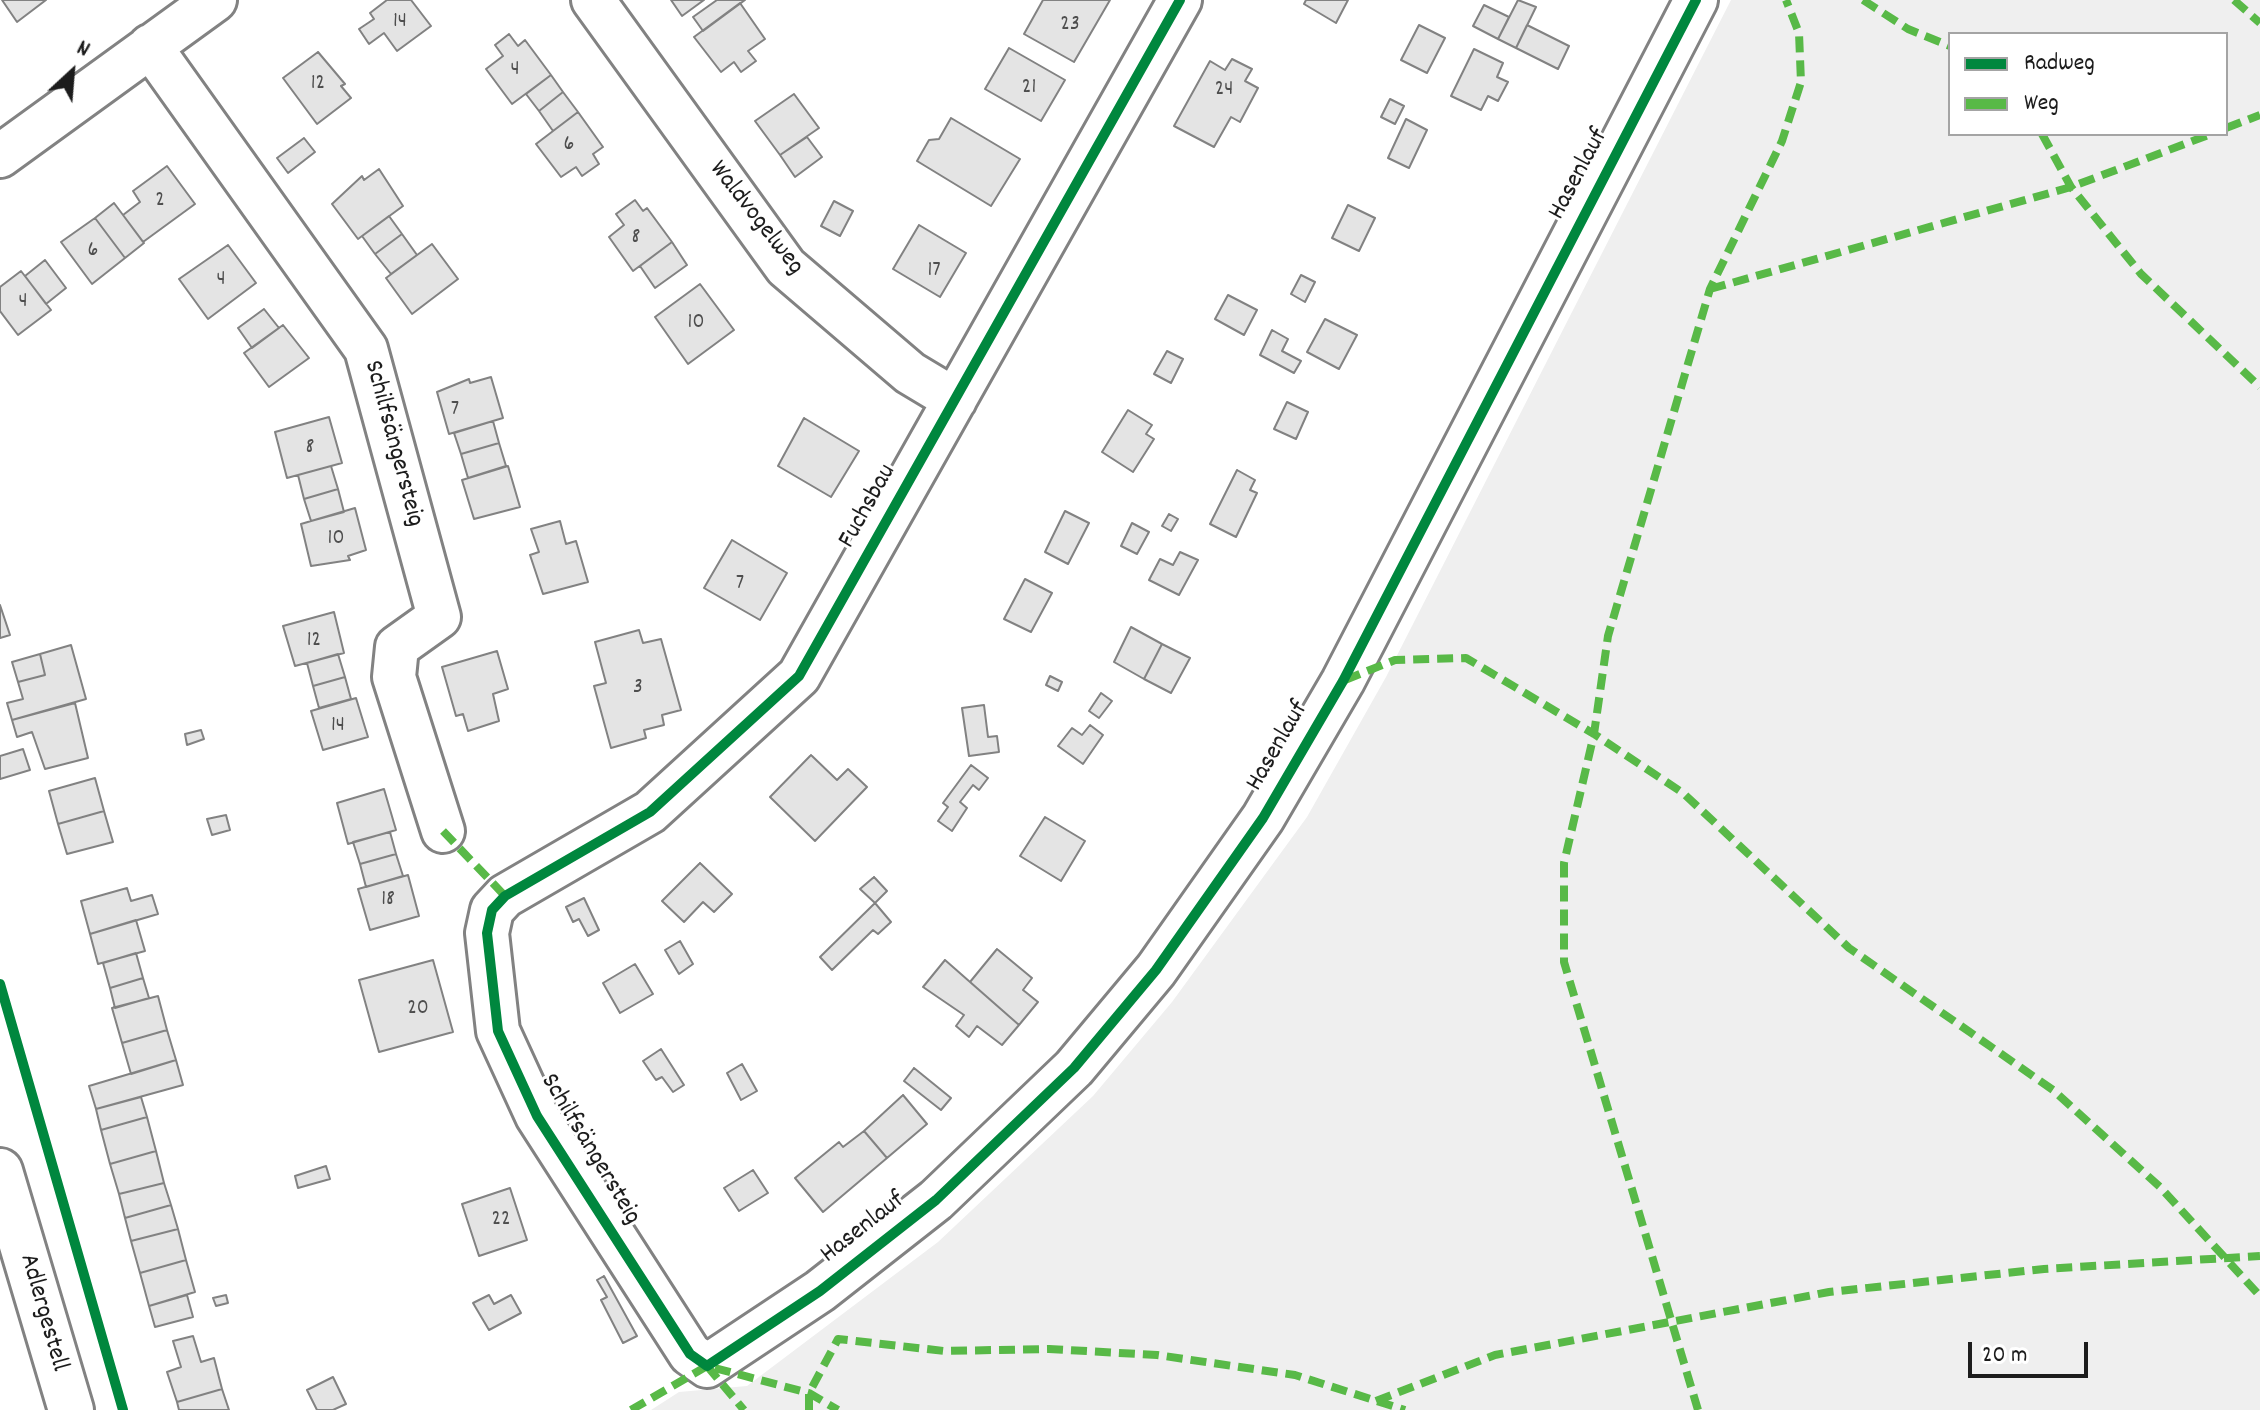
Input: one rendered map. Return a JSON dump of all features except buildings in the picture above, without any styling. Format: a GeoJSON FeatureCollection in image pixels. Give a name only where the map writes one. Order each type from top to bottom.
{"type":"FeatureCollection","features":[{"type":"Feature","properties":{"kind":"main road","name":"Adlergestell"},"geometry":{"type":"LineString","coordinates":[[0,1171],[71,1410]]}},
{"type":"Feature","properties":{"kind":"street"},"geometry":{"type":"LineString","coordinates":[[0,156],[215,0]]}},
{"type":"Feature","properties":{"kind":"street","name":"Waldvogelweg"},"geometry":{"type":"LineString","coordinates":[[593,0],[786,267],[910,373],[955,400]]}},
{"type":"Feature","properties":{"kind":"street","name":"Fuchsbau"},"geometry":{"type":"LineString","coordinates":[[487,933],[492,910],[505,896],[650,812],[799,676],[1180,0]]}},
{"type":"Feature","properties":{"kind":"street","name":"Hasenlauf"},"geometry":{"type":"LineString","coordinates":[[707,1366],[820,1291],[936,1200],[1074,1068],[1156,970],[1263,818],[1343,681],[1696,0]]}},
{"type":"Feature","properties":{"kind":"street","name":"Schilfsängersteig"},"geometry":{"type":"LineString","coordinates":[[150,46],[366,349],[439,617],[397,647],[394,677],[443,831]]}},
{"type":"Feature","properties":{"kind":"street","name":"Schilfsängersteig"},"geometry":{"type":"LineString","coordinates":[[487,933],[498,1031],[537,1116],[690,1354],[707,1366]]}},
{"type":"Feature","properties":{"kind":"shaded area"},"geometry":{"type":"Polygon","coordinates":[[[1731,0],[2260,0],[2260,1410],[651,1410],[679,1392],[747,1386],[938,1242],[1093,1096],[1172,1002],[1307,817],[1386,677],[1731,0]]]}},
{"type":"Feature","properties":{"kind":"marked path"},"geometry":{"type":"LineString","coordinates":[[1698,1410],[1564,962],[1564,863],[1594,734],[1608,636],[1710,289],[1782,141],[1801,82],[1799,33],[1786,0]]}},
{"type":"Feature","properties":{"kind":"marked path"},"geometry":{"type":"LineString","coordinates":[[1863,0],[1908,29],[1948,45]]}},
{"type":"Feature","properties":{"kind":"marked path"},"geometry":{"type":"LineString","coordinates":[[2234,0],[2260,23]]}},
{"type":"Feature","properties":{"kind":"marked path"},"geometry":{"type":"LineString","coordinates":[[2228,127],[2260,115]]}},
{"type":"Feature","properties":{"kind":"marked path"},"geometry":{"type":"LineString","coordinates":[[2043,136],[2071,187],[2141,274],[2260,387]]}},
{"type":"Feature","properties":{"kind":"marked path"},"geometry":{"type":"LineString","coordinates":[[1710,289],[2071,187],[2206,136]]}},
{"type":"Feature","properties":{"kind":"marked path"},"geometry":{"type":"LineString","coordinates":[[1345,680],[1395,660],[1466,658],[1594,734],[1683,793],[1849,948],[2053,1090],[2160,1187],[2260,1296]]}},
{"type":"Feature","properties":{"kind":"marked path"},"geometry":{"type":"LineString","coordinates":[[443,831],[505,896]]}},
{"type":"Feature","properties":{"kind":"marked path"},"geometry":{"type":"LineString","coordinates":[[1376,1401],[1495,1355],[1829,1292],[2044,1269],[2260,1256]]}},
{"type":"Feature","properties":{"kind":"marked path"},"geometry":{"type":"LineString","coordinates":[[809,1410],[809,1393],[838,1339],[944,1351],[1049,1349],[1157,1355],[1295,1375],[1405,1410]]}},
{"type":"Feature","properties":{"kind":"marked path"},"geometry":{"type":"LineString","coordinates":[[707,1366],[744,1410]]}},
{"type":"Feature","properties":{"kind":"marked path"},"geometry":{"type":"LineString","coordinates":[[631,1410],[707,1366],[809,1393],[838,1410]]}},
{"type":"Feature","properties":{"kind":"cycle path"},"geometry":{"type":"LineString","coordinates":[[1180,0],[799,676],[650,812],[505,896],[492,910],[487,933],[498,1031],[537,1116],[690,1354],[707,1366],[820,1291],[936,1200],[1074,1068],[1156,970],[1263,818],[1343,681],[1696,0]]}},
{"type":"Feature","properties":{"kind":"cycle path"},"geometry":{"type":"LineString","coordinates":[[0,984],[123,1410]]}}]}
